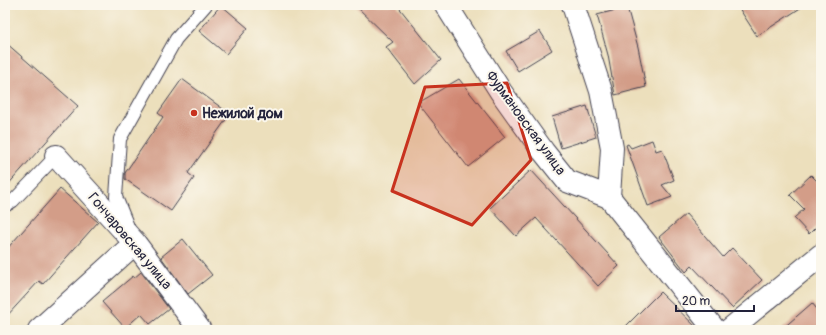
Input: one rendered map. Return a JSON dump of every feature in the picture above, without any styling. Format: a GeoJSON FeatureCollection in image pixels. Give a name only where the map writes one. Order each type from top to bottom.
{"type":"FeatureCollection","features":[{"type":"Feature","properties":{"kind":"street","name":"Фурмановская улица"},"geometry":{"type":"LineString","coordinates":[[446,5],[501,92],[543,151],[567,181],[609,197]]}},
{"type":"Feature","properties":{"kind":"street"},"geometry":{"type":"LineString","coordinates":[[573,5],[600,91],[612,148],[609,197],[715,330]]}},
{"type":"Feature","properties":{"kind":"street","name":"Гончаровская улица"},"geometry":{"type":"LineString","coordinates":[[56,156],[135,243],[200,330]]}},
{"type":"Feature","properties":{"kind":"street"},"geometry":{"type":"LineString","coordinates":[[39,330],[135,243]]}},
{"type":"Feature","properties":{"kind":"street"},"geometry":{"type":"LineString","coordinates":[[729,330],[821,255]]}},
{"type":"Feature","properties":{"kind":"lane"},"geometry":{"type":"LineString","coordinates":[[135,243],[116,197],[120,139],[176,39],[206,5]]}},
{"type":"Feature","properties":{"kind":"lane"},"geometry":{"type":"LineString","coordinates":[[5,206],[13,201],[56,156]]}},
{"type":"Feature","properties":{"kind":"highlighted area"},"geometry":{"type":"Polygon","coordinates":[[[507,83],[531,160],[472,225],[392,191],[425,87],[507,83]]]}},
{"type":"Feature","properties":{"kind":"building"},"geometry":{"type":"Polygon","coordinates":[[[221,5],[248,28],[226,54],[199,31],[221,5]]]}},
{"type":"Feature","properties":{"kind":"building"},"geometry":{"type":"Polygon","coordinates":[[[355,5],[397,5],[441,60],[415,84],[386,47],[393,42],[355,5]]]}},
{"type":"Feature","properties":{"kind":"building"},"geometry":{"type":"Polygon","coordinates":[[[737,5],[805,5],[757,36],[737,5]]]}},
{"type":"Feature","properties":{"kind":"building"},"geometry":{"type":"Polygon","coordinates":[[[627,7],[638,47],[646,87],[615,95],[608,55],[597,15],[627,7]]]}},
{"type":"Feature","properties":{"kind":"building"},"geometry":{"type":"Polygon","coordinates":[[[540,31],[552,50],[518,71],[506,51],[540,31]]]}},
{"type":"Feature","properties":{"kind":"building"},"geometry":{"type":"Polygon","coordinates":[[[5,42],[78,106],[5,188],[5,42]]]}},
{"type":"Feature","properties":{"kind":"building"},"geometry":{"type":"Polygon","coordinates":[[[182,79],[230,114],[188,173],[194,178],[171,211],[125,179],[125,173],[163,117],[158,113],[182,79]]]}},
{"type":"Feature","properties":{"kind":"building"},"geometry":{"type":"Polygon","coordinates":[[[459,79],[505,137],[468,167],[418,103],[459,79]]]}},
{"type":"Feature","properties":{"kind":"building"},"geometry":{"type":"Polygon","coordinates":[[[587,106],[596,137],[561,148],[552,117],[587,106]]]}},
{"type":"Feature","properties":{"kind":"building"},"geometry":{"type":"Polygon","coordinates":[[[652,140],[656,151],[662,149],[674,180],[662,185],[672,197],[648,206],[626,145],[628,144],[631,148],[652,140]]]}},
{"type":"Feature","properties":{"kind":"building"},"geometry":{"type":"Polygon","coordinates":[[[531,170],[619,266],[598,286],[536,218],[516,236],[490,208],[531,170]]]}},
{"type":"Feature","properties":{"kind":"building"},"geometry":{"type":"Polygon","coordinates":[[[811,175],[821,185],[821,228],[818,225],[809,234],[794,218],[804,209],[790,195],[811,175]]]}},
{"type":"Feature","properties":{"kind":"building"},"geometry":{"type":"Polygon","coordinates":[[[60,189],[98,222],[43,284],[39,281],[5,318],[5,251],[60,189]]]}},
{"type":"Feature","properties":{"kind":"building"},"geometry":{"type":"Polygon","coordinates":[[[686,214],[723,257],[732,248],[762,280],[732,308],[692,266],[686,272],[659,237],[686,214]]]}},
{"type":"Feature","properties":{"kind":"building"},"geometry":{"type":"Polygon","coordinates":[[[183,239],[212,275],[188,294],[161,257],[183,239]]]}},
{"type":"Feature","properties":{"kind":"building"},"geometry":{"type":"Polygon","coordinates":[[[141,272],[169,309],[150,324],[141,314],[125,328],[102,302],[133,276],[134,278],[141,272]]]}},
{"type":"Feature","properties":{"kind":"building"},"geometry":{"type":"Polygon","coordinates":[[[660,292],[699,330],[622,330],[660,292]]]}},
{"type":"Feature","properties":{"kind":"building"},"geometry":{"type":"Polygon","coordinates":[[[812,303],[821,314],[821,330],[781,330],[812,303]]]}},
{"type":"Feature","properties":{"kind":"place","name":"Нежилой дом"},"geometry":{"type":"Point","coordinates":[194,113]}}]}
